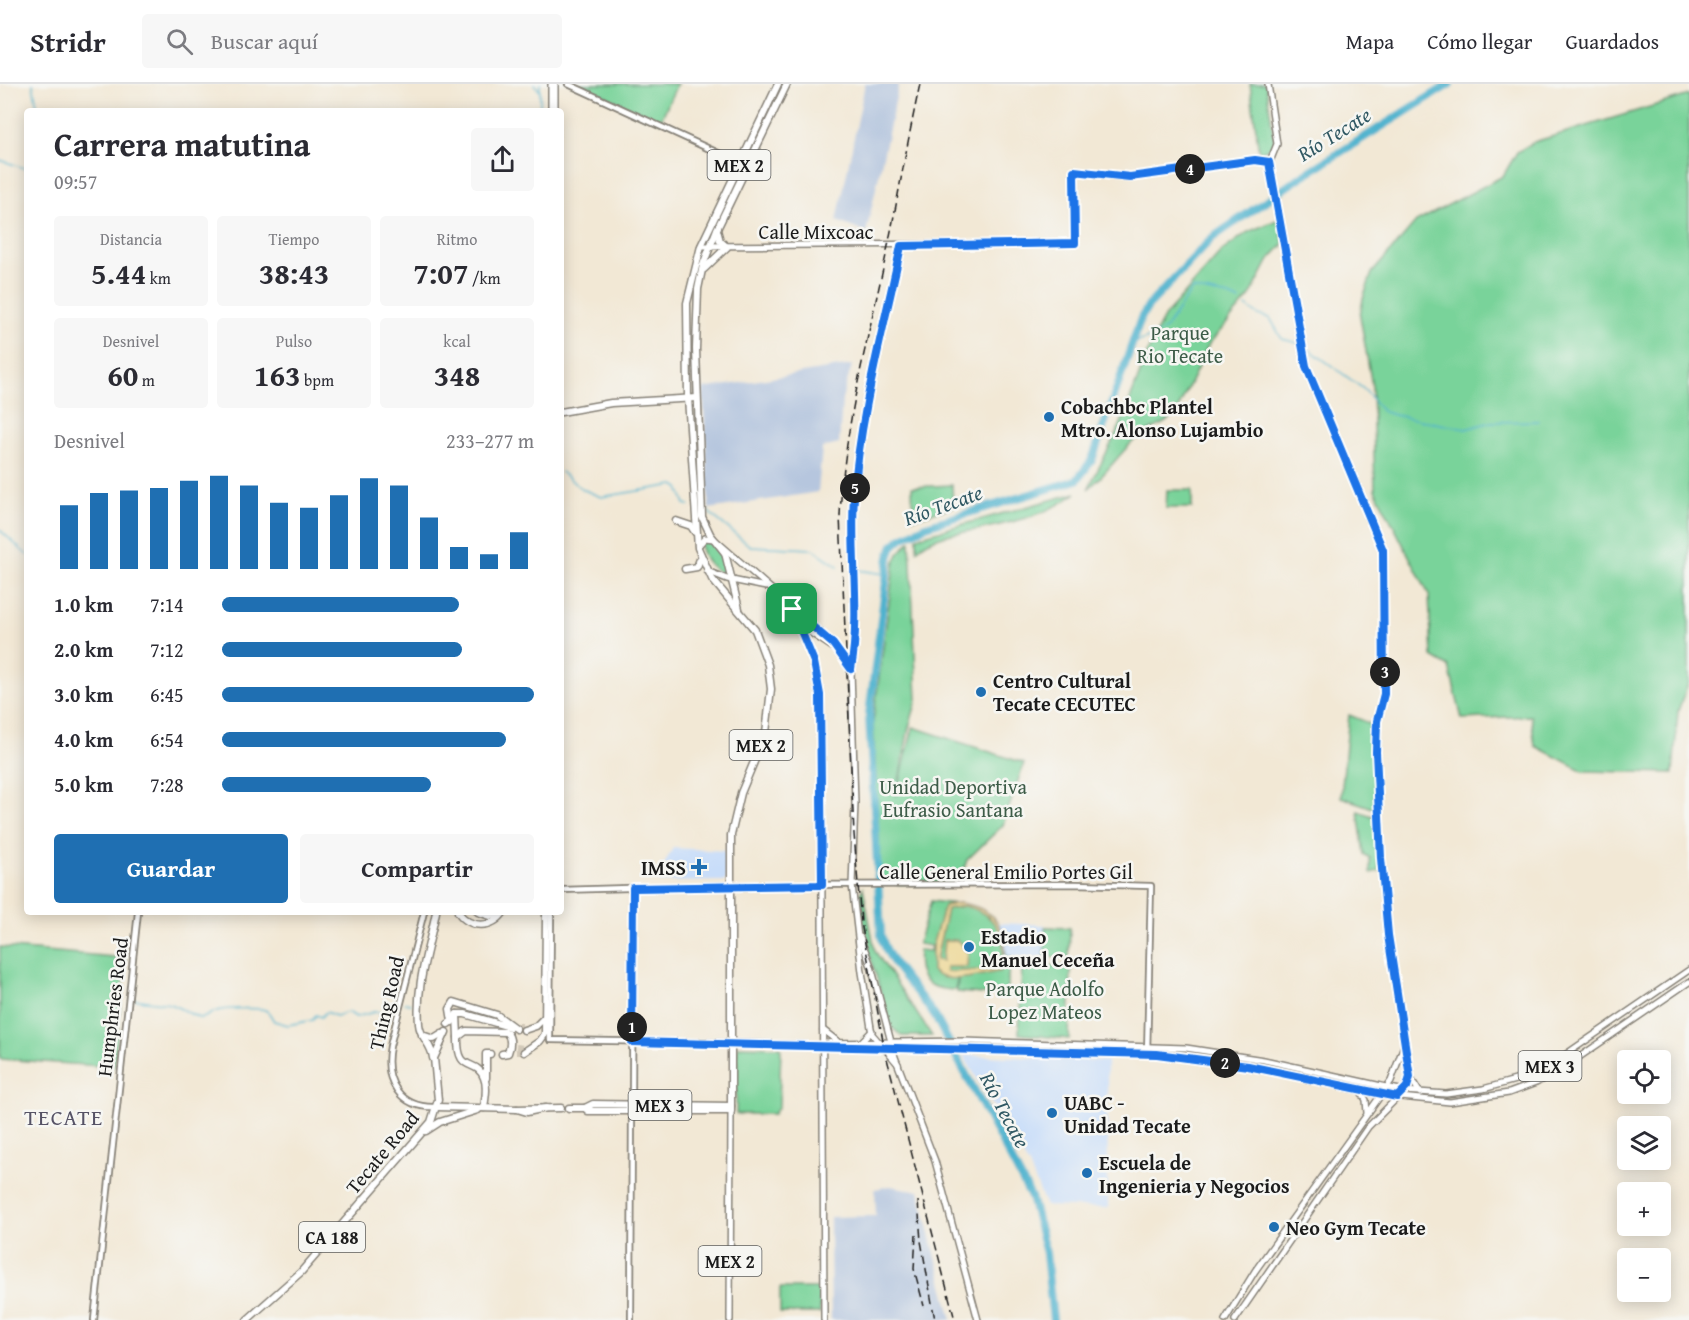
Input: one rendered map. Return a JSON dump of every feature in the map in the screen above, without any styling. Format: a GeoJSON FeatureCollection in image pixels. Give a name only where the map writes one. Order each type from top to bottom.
{"type":"FeatureCollection","features":[{"type":"Feature","properties":{"kind":"highway","name":"MEX 2"},"geometry":{"type":"LineString","coordinates":[[731,1108],[733,823],[741,793],[766,733],[772,699],[770,674],[755,630],[740,609],[707,572],[698,548],[695,532],[688,398],[687,303],[701,246],[778,84]]}},
{"type":"Feature","properties":{"kind":"highway","name":"MEX 2"},"geometry":{"type":"LineString","coordinates":[[740,609],[725,553],[702,517],[695,305],[709,247],[787,84]]}},
{"type":"Feature","properties":{"kind":"highway"},"geometry":{"type":"LineString","coordinates":[[701,273],[727,247],[720,241],[717,229]]}},
{"type":"Feature","properties":{"kind":"highway"},"geometry":{"type":"LineString","coordinates":[[564,411],[612,403],[697,398]]}},
{"type":"Feature","properties":{"kind":"highway"},"geometry":{"type":"LineString","coordinates":[[676,521],[691,526],[695,532]]}},
{"type":"Feature","properties":{"kind":"highway"},"geometry":{"type":"LineString","coordinates":[[685,569],[700,564],[700,555]]}},
{"type":"Feature","properties":{"kind":"highway"},"geometry":{"type":"LineString","coordinates":[[436,915],[419,984],[418,1024],[422,1035],[431,1047],[437,1107]]}},
{"type":"Feature","properties":{"kind":"highway"},"geometry":{"type":"LineString","coordinates":[[461,915],[469,923],[483,925],[500,918],[502,915]]}},
{"type":"Feature","properties":{"kind":"highway"},"geometry":{"type":"LineString","coordinates":[[524,1050],[545,1034],[548,915]]}},
{"type":"Feature","properties":{"kind":"highway"},"geometry":{"type":"LineString","coordinates":[[454,1002],[497,1015],[514,1028],[465,1014],[457,1014],[450,1023],[450,1009],[454,1002]]}},
{"type":"Feature","properties":{"kind":"highway"},"geometry":{"type":"LineString","coordinates":[[457,1014],[457,1052],[460,1058],[481,1073],[486,1082]]}},
{"type":"Feature","properties":{"kind":"highway"},"geometry":{"type":"LineString","coordinates":[[524,1028],[545,1017]]}},
{"type":"Feature","properties":{"kind":"highway"},"geometry":{"type":"LineString","coordinates":[[458,1037],[466,1031],[501,1031],[508,1035],[514,1049],[502,1054]]}},
{"type":"Feature","properties":{"kind":"highway"},"geometry":{"type":"LineString","coordinates":[[422,1035],[437,1039],[445,1032],[433,1064]]}},
{"type":"Feature","properties":{"kind":"highway"},"geometry":{"type":"LineString","coordinates":[[484,1108],[486,1053],[490,1054]]}},
{"type":"Feature","properties":{"kind":"highway","name":"Tecate Road"},"geometry":{"type":"LineString","coordinates":[[247,1320],[301,1272],[431,1122],[437,1107],[517,1109],[527,1112],[561,1108]]}},
{"type":"Feature","properties":{"kind":"highway","name":"CA 188"},"geometry":{"type":"LineString","coordinates":[[416,1138],[440,1122],[484,1108]]}},
{"type":"Feature","properties":{"kind":"highway","name":"MEX 3"},"geometry":{"type":"LineString","coordinates":[[569,1108],[731,1108]]}},
{"type":"Feature","properties":{"kind":"main road"},"geometry":{"type":"LineString","coordinates":[[553,84],[553,108]]}},
{"type":"Feature","properties":{"kind":"main road"},"geometry":{"type":"LineString","coordinates":[[1268,84],[1277,144],[1269,162],[1306,366],[1383,550],[1384,694],[1377,721],[1379,813],[1385,913],[1410,1077],[1420,1094]]}},
{"type":"Feature","properties":{"kind":"main road","name":"Calle Mixcoac"},"geometry":{"type":"LineString","coordinates":[[701,246],[1075,243],[1074,171],[1130,177],[1255,160],[1269,162]]}},
{"type":"Feature","properties":{"kind":"main road"},"geometry":{"type":"LineString","coordinates":[[698,548],[705,538],[714,539],[836,649],[851,669],[855,803],[852,885],[857,930],[872,1031],[898,1064]]}},
{"type":"Feature","properties":{"kind":"main road"},"geometry":{"type":"LineString","coordinates":[[707,572],[767,587]]}},
{"type":"Feature","properties":{"kind":"main road"},"geometry":{"type":"LineString","coordinates":[[792,609],[814,662],[820,701],[824,1320]]}},
{"type":"Feature","properties":{"kind":"main road"},"geometry":{"type":"LineString","coordinates":[[799,625],[836,649]]}},
{"type":"Feature","properties":{"kind":"main road"},"geometry":{"type":"LineString","coordinates":[[857,930],[871,966],[898,1064],[935,1161],[978,1320]]}},
{"type":"Feature","properties":{"kind":"main road","name":"MEX 3"},"geometry":{"type":"LineString","coordinates":[[731,1043],[893,1044],[963,1041],[1147,1045],[1186,1048],[1264,1060],[1420,1094],[1446,1094],[1483,1089],[1537,1074],[1689,969]]}},
{"type":"Feature","properties":{"kind":"main road","name":"MEX 3"},"geometry":{"type":"LineString","coordinates":[[893,1044],[928,1048],[1147,1054],[1248,1066],[1381,1095],[1450,1102],[1524,1088],[1572,1062],[1689,982]]}},
{"type":"Feature","properties":{"kind":"main road"},"geometry":{"type":"LineString","coordinates":[[823,1030],[838,1042]]}},
{"type":"Feature","properties":{"kind":"main road"},"geometry":{"type":"LineString","coordinates":[[860,1042],[872,1031]]}},
{"type":"Feature","properties":{"kind":"main road","name":"MEX 3"},"geometry":{"type":"LineString","coordinates":[[824,1044],[838,1042],[880,1044]]}},
{"type":"Feature","properties":{"kind":"main road"},"geometry":{"type":"LineString","coordinates":[[1225,1320],[1255,1271],[1396,1072],[1405,1043]]}},
{"type":"Feature","properties":{"kind":"main road"},"geometry":{"type":"LineString","coordinates":[[1248,1066],[1260,1066],[1264,1060]]}},
{"type":"Feature","properties":{"kind":"main road"},"geometry":{"type":"LineString","coordinates":[[1234,1320],[1368,1127],[1404,1091],[1410,1077]]}},
{"type":"Feature","properties":{"kind":"main road"},"geometry":{"type":"LineString","coordinates":[[1360,1090],[1366,1100],[1367,1113]]}},
{"type":"Feature","properties":{"kind":"main road","name":"MEX 2"},"geometry":{"type":"LineString","coordinates":[[730,1320],[731,1108]]}},
{"type":"Feature","properties":{"kind":"street"},"geometry":{"type":"LineString","coordinates":[[568,84],[740,163]]}},
{"type":"Feature","properties":{"kind":"street"},"geometry":{"type":"LineString","coordinates":[[851,669],[854,642],[854,496],[862,437],[901,246]]}},
{"type":"Feature","properties":{"kind":"street","name":"Calle General Emilio Portes Gil"},"geometry":{"type":"LineString","coordinates":[[564,890],[731,885],[1151,886],[1147,1045]]}},
{"type":"Feature","properties":{"kind":"street"},"geometry":{"type":"LineString","coordinates":[[631,1320],[633,888]]}},
{"type":"Feature","properties":{"kind":"street","name":"Humphries Road"},"geometry":{"type":"LineString","coordinates":[[94,1320],[138,915]]}},
{"type":"Feature","properties":{"kind":"street","name":"Thing Road"},"geometry":{"type":"LineString","coordinates":[[423,915],[390,1046],[388,1068],[394,1085],[403,1097],[416,1106],[437,1107]]}},
{"type":"Feature","properties":{"kind":"street"},"geometry":{"type":"LineString","coordinates":[[548,915],[550,1040],[731,1043]]}},
{"type":"Feature","properties":{"kind":"street"},"geometry":{"type":"LineString","coordinates":[[1147,1045],[1147,1054]]}},
{"type":"Feature","properties":{"kind":"shaded area"},"geometry":{"type":"Polygon","coordinates":[[[865,84],[899,84],[866,233],[837,221],[865,84]]]}},
{"type":"Feature","properties":{"kind":"shaded area"},"geometry":{"type":"Polygon","coordinates":[[[852,365],[842,399],[839,444],[822,448],[818,492],[709,509],[703,389],[852,365]]]}},
{"type":"Feature","properties":{"kind":"shaded area"},"geometry":{"type":"Polygon","coordinates":[[[673,848],[725,851],[726,881],[659,882],[659,873],[673,848]]]}},
{"type":"Feature","properties":{"kind":"shaded area"},"geometry":{"type":"Polygon","coordinates":[[[997,923],[1045,925],[1045,957],[1006,956],[1004,936],[997,923]]]}},
{"type":"Feature","properties":{"kind":"shaded area","name":"UABC - Unidad Tecate"},"geometry":{"type":"Polygon","coordinates":[[[963,1055],[1107,1061],[1108,1208],[1046,1206],[1029,1166],[963,1055]]]}},
{"type":"Feature","properties":{"kind":"shaded area"},"geometry":{"type":"Polygon","coordinates":[[[890,1186],[919,1191],[952,1320],[831,1320],[830,1217],[876,1216],[875,1189],[890,1186]]]}},
{"type":"Feature","properties":{"kind":"green space"},"geometry":{"type":"Polygon","coordinates":[[[580,84],[677,84],[660,122],[580,84]]]}},
{"type":"Feature","properties":{"kind":"green space"},"geometry":{"type":"Polygon","coordinates":[[[1250,84],[1266,84],[1275,145],[1259,153],[1250,84]]]}},
{"type":"Feature","properties":{"kind":"green space"},"geometry":{"type":"Polygon","coordinates":[[[1689,95],[1689,681],[1678,711],[1673,773],[1583,771],[1535,746],[1531,716],[1462,719],[1449,667],[1432,657],[1429,595],[1375,490],[1372,386],[1360,316],[1372,273],[1416,222],[1503,176],[1517,152],[1534,142],[1689,95]]]}},
{"type":"Feature","properties":{"kind":"green space","name":"Parque Rio Tecate"},"geometry":{"type":"Polygon","coordinates":[[[1279,219],[1284,244],[1269,260],[1250,296],[1209,344],[1176,413],[1168,421],[1137,438],[1088,489],[1120,426],[1154,336],[1165,316],[1222,251],[1248,232],[1279,219]]]}},
{"type":"Feature","properties":{"kind":"green space"},"geometry":{"type":"Polygon","coordinates":[[[952,485],[953,507],[913,518],[912,487],[952,485]]]}},
{"type":"Feature","properties":{"kind":"green space"},"geometry":{"type":"Polygon","coordinates":[[[1167,490],[1192,490],[1192,508],[1166,508],[1167,490]]]}},
{"type":"Feature","properties":{"kind":"green space"},"geometry":{"type":"Polygon","coordinates":[[[1076,493],[1043,512],[982,529],[939,537],[917,550],[917,537],[1076,493]]]}},
{"type":"Feature","properties":{"kind":"green space"},"geometry":{"type":"Polygon","coordinates":[[[709,541],[722,556],[725,564],[724,574],[711,566],[703,555],[700,545],[702,542],[709,541]]]}},
{"type":"Feature","properties":{"kind":"green space","name":"Unidad Deportiva Eufrasio Santana"},"geometry":{"type":"Polygon","coordinates":[[[910,541],[917,700],[909,727],[896,797],[913,727],[1024,763],[1003,825],[967,860],[959,883],[897,884],[896,877],[894,880],[881,881],[873,722],[894,565],[898,554],[910,541]]]}},
{"type":"Feature","properties":{"kind":"green space"},"geometry":{"type":"Polygon","coordinates":[[[1349,715],[1374,725],[1375,809],[1341,797],[1349,715]]]}},
{"type":"Feature","properties":{"kind":"green space"},"geometry":{"type":"Polygon","coordinates":[[[1358,811],[1375,817],[1379,871],[1370,873],[1370,858],[1364,854],[1358,811]]]}},
{"type":"Feature","properties":{"kind":"green space"},"geometry":{"type":"Polygon","coordinates":[[[863,888],[875,951],[932,1036],[902,1036],[891,1027],[866,942],[860,894],[863,888]]]}},
{"type":"Feature","properties":{"kind":"green space","name":"Estadio Manuel Ceceña"},"geometry":{"type":"Polygon","coordinates":[[[931,901],[973,906],[991,915],[1004,936],[1006,956],[1013,957],[1008,975],[1008,996],[957,992],[958,978],[955,990],[930,985],[925,980],[919,968],[919,950],[930,951],[931,946],[918,944],[931,901]]]}},
{"type":"Feature","properties":{"kind":"green space"},"geometry":{"type":"Polygon","coordinates":[[[1045,927],[1070,928],[1069,958],[1045,957],[1045,927]]]}},
{"type":"Feature","properties":{"kind":"green space"},"geometry":{"type":"Polygon","coordinates":[[[0,947],[126,958],[114,1067],[0,1059],[0,947]]]}},
{"type":"Feature","properties":{"kind":"green space","name":"Parque Adolfo Lopez Mateos"},"geometry":{"type":"Polygon","coordinates":[[[1022,965],[1071,966],[1069,1039],[1019,1034],[1022,965]]]}},
{"type":"Feature","properties":{"kind":"green space"},"geometry":{"type":"Polygon","coordinates":[[[737,1046],[781,1047],[779,1106],[774,1114],[736,1114],[737,1046]]]}},
{"type":"Feature","properties":{"kind":"green space"},"geometry":{"type":"Polygon","coordinates":[[[780,1288],[820,1288],[820,1313],[780,1313],[780,1288]]]}},
{"type":"Feature","properties":{"kind":"sand"},"geometry":{"type":"Polygon","coordinates":[[[958,903],[972,906],[992,917],[999,925],[1005,946],[1001,971],[955,979],[938,976],[932,971],[932,946],[944,906],[958,903]],[[964,906],[947,909],[936,960],[942,961],[944,940],[957,940],[968,951],[967,967],[946,967],[946,972],[1000,969],[1003,947],[998,928],[985,914],[964,906]]]}},
{"type":"Feature","properties":{"kind":"waterway"},"geometry":{"type":"LineString","coordinates":[[33,84],[37,108]]}},
{"type":"Feature","properties":{"kind":"waterway"},"geometry":{"type":"LineString","coordinates":[[534,84],[539,90]]}},
{"type":"Feature","properties":{"kind":"waterway"},"geometry":{"type":"LineString","coordinates":[[540,84],[540,108]]}},
{"type":"Feature","properties":{"kind":"waterway","name":"Río Tecate"},"geometry":{"type":"LineString","coordinates":[[1053,1320],[1046,1253],[1031,1197],[936,1018],[897,968],[881,935],[869,715],[889,557],[893,546],[902,538],[926,526],[1077,480],[1092,460],[1141,318],[1149,305],[1212,238],[1302,176],[1450,84]]}},
{"type":"Feature","properties":{"kind":"waterway"},"geometry":{"type":"LineString","coordinates":[[0,160],[24,168]]}},
{"type":"Feature","properties":{"kind":"waterway"},"geometry":{"type":"LineString","coordinates":[[1130,345],[1156,335],[1166,328],[1192,289],[1229,296],[1240,301]]}},
{"type":"Feature","properties":{"kind":"waterway"},"geometry":{"type":"LineString","coordinates":[[1246,306],[1258,315],[1270,318],[1282,339],[1298,343]]}},
{"type":"Feature","properties":{"kind":"waterway"},"geometry":{"type":"LineString","coordinates":[[1306,347],[1365,390],[1382,411],[1394,415],[1466,429],[1491,422],[1539,421]]}},
{"type":"Feature","properties":{"kind":"waterway"},"geometry":{"type":"LineString","coordinates":[[564,474],[582,489],[601,497],[674,485],[679,488],[685,504],[689,505]]}},
{"type":"Feature","properties":{"kind":"waterway"},"geometry":{"type":"LineString","coordinates":[[707,511],[750,546],[813,549],[838,566]]}},
{"type":"Feature","properties":{"kind":"waterway"},"geometry":{"type":"LineString","coordinates":[[0,530],[24,552]]}},
{"type":"Feature","properties":{"kind":"waterway"},"geometry":{"type":"LineString","coordinates":[[858,570],[885,574]]}},
{"type":"Feature","properties":{"kind":"waterway"},"geometry":{"type":"LineString","coordinates":[[132,999],[171,1004],[199,1018],[221,1010],[262,1009],[268,1012],[274,1021],[288,1025],[313,1020],[316,1015],[321,1017],[326,1012],[336,1016],[348,1012],[356,1017],[374,1012],[387,1013],[398,1001]]}},
{"type":"Feature","properties":{"kind":"waterway"},"geometry":{"type":"LineString","coordinates":[[405,1003],[410,1004]]}},
{"type":"Feature","properties":{"kind":"tunnel"},"geometry":{"type":"LineString","coordinates":[[516,1026],[524,1026]]}},
{"type":"Feature","properties":{"kind":"tunnel"},"geometry":{"type":"LineString","coordinates":[[516,1047],[524,1048]]}},
{"type":"Feature","properties":{"kind":"tunnel"},"geometry":{"type":"LineString","coordinates":[[516,1052],[524,1052]]}},
{"type":"Feature","properties":{"kind":"railway"},"geometry":{"type":"LineString","coordinates":[[920,84],[852,414],[842,482],[840,516],[854,834],[861,922],[885,1051],[955,1320]]}},
{"type":"Feature","properties":{"kind":"railway"},"geometry":{"type":"LineString","coordinates":[[918,1201],[921,1241],[935,1320]]}},
{"type":"Feature","properties":{"kind":"railway"},"geometry":{"type":"LineString","coordinates":[[916,1235],[914,1269],[924,1306]]}},
{"type":"Feature","properties":{"kind":"place","name":"Cobachbc Plantel Mtro. Alonso Lujambio"},"geometry":{"type":"Point","coordinates":[1049,417]}},
{"type":"Feature","properties":{"kind":"place","name":"Centro Cultural Tecate CECUTEC"},"geometry":{"type":"Point","coordinates":[981,692]}},
{"type":"Feature","properties":{"kind":"place","name":"IMSS"},"geometry":{"type":"Point","coordinates":[699,867]}},
{"type":"Feature","properties":{"kind":"place","name":"Estadio Manuel Ceceña"},"geometry":{"type":"Point","coordinates":[969,947]}},
{"type":"Feature","properties":{"kind":"place","name":"UABC - Unidad Tecate"},"geometry":{"type":"Point","coordinates":[1052,1113]}},
{"type":"Feature","properties":{"kind":"place","name":"Escuela de Ingenieria y Negocios"},"geometry":{"type":"Point","coordinates":[1087,1173]}},
{"type":"Feature","properties":{"kind":"place","name":"Neo Gym Tecate"},"geometry":{"type":"Point","coordinates":[1274,1227]}},
{"type":"Feature","properties":{"kind":"district","name":"TECATE"},"geometry":{"type":"Point","coordinates":[64,1117]}},
{"type":"Feature","properties":{"kind":"route"},"geometry":{"type":"LineString","coordinates":[[1255,160],[1269,162],[1306,366],[1383,550],[1384,694],[1377,721],[1376,752],[1385,913],[1410,1077],[1404,1091],[1397,1097],[1381,1095],[1248,1066],[1157,1054],[843,1047],[824,1044],[632,1042],[633,888],[822,885],[820,695],[814,662],[792,609],[833,644],[851,669],[854,654],[854,496],[862,437],[901,246],[1075,243],[1074,171],[1130,177],[1255,160]]}}]}
